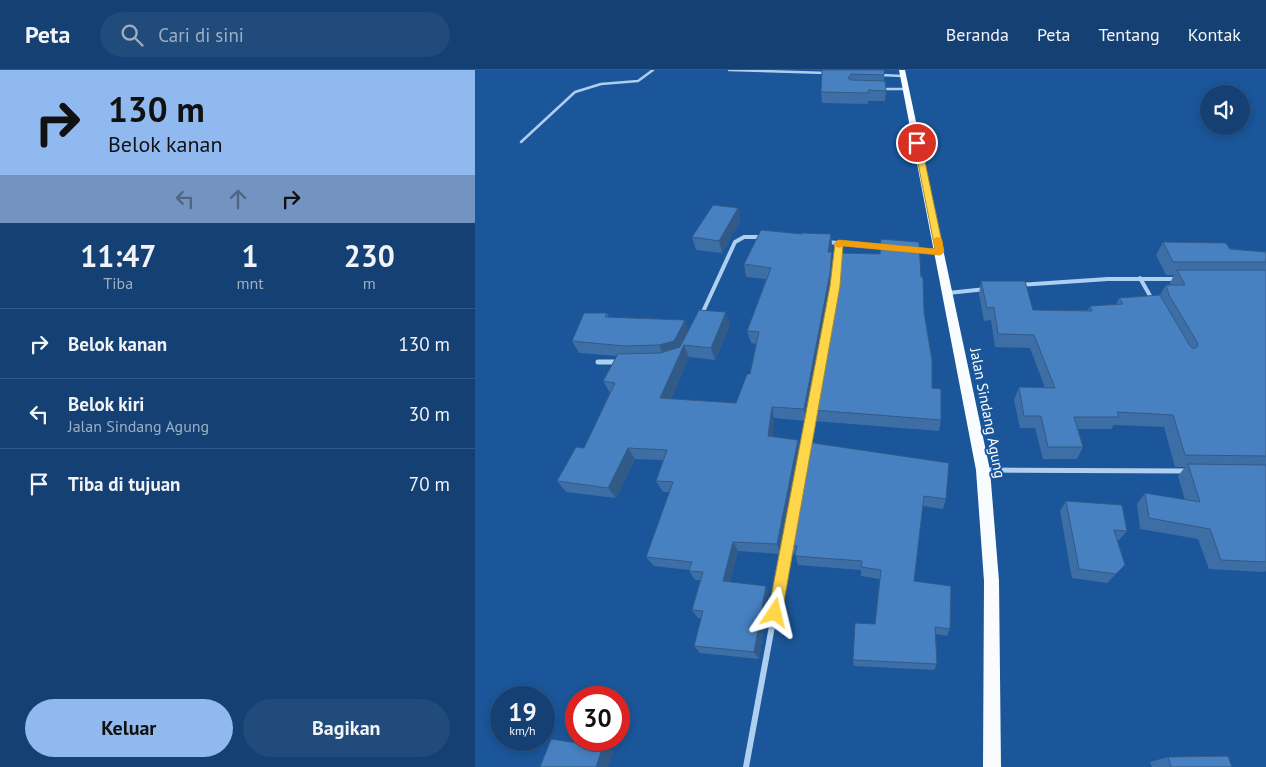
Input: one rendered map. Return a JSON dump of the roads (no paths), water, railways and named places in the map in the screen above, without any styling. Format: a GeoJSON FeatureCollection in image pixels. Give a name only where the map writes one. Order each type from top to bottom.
{"type":"FeatureCollection","features":[{"type":"Feature","properties":{"kind":"main road","name":"Jalan Sindang Agung"},"geometry":{"type":"LineString","coordinates":[[903,73],[983,470],[990,520],[993,594],[992,767]]}},
{"type":"Feature","properties":{"kind":"street"},"geometry":{"type":"LineString","coordinates":[[698,322],[735,242],[744,237],[770,238]]}},
{"type":"Feature","properties":{"kind":"street"},"geometry":{"type":"LineString","coordinates":[[819,241],[894,248]]}},
{"type":"Feature","properties":{"kind":"street"},"geometry":{"type":"LineString","coordinates":[[746,767],[835,286],[839,243]]}},
{"type":"Feature","properties":{"kind":"street"},"geometry":{"type":"LineString","coordinates":[[903,249],[940,252]]}},
{"type":"Feature","properties":{"kind":"street"},"geometry":{"type":"LineString","coordinates":[[1017,286],[1140,278],[1182,279]]}},
{"type":"Feature","properties":{"kind":"street"},"geometry":{"type":"LineString","coordinates":[[1140,278],[1158,310]]}},
{"type":"Feature","properties":{"kind":"street"},"geometry":{"type":"LineString","coordinates":[[948,292],[987,288]]}},
{"type":"Feature","properties":{"kind":"street"},"geometry":{"type":"LineString","coordinates":[[598,362],[627,362]]}},
{"type":"Feature","properties":{"kind":"street"},"geometry":{"type":"LineString","coordinates":[[983,470],[1198,471]]}},
{"type":"Feature","properties":{"kind":"lane"},"geometry":{"type":"LineString","coordinates":[[521,142],[575,92],[601,84],[638,81],[653,70]]}},
{"type":"Feature","properties":{"kind":"lane"},"geometry":{"type":"LineString","coordinates":[[729,70],[827,73]]}},
{"type":"Feature","properties":{"kind":"lane"},"geometry":{"type":"LineString","coordinates":[[875,75],[903,73]]}},
{"type":"Feature","properties":{"kind":"lane"},"geometry":{"type":"LineString","coordinates":[[878,89],[906,89]]}}]}
